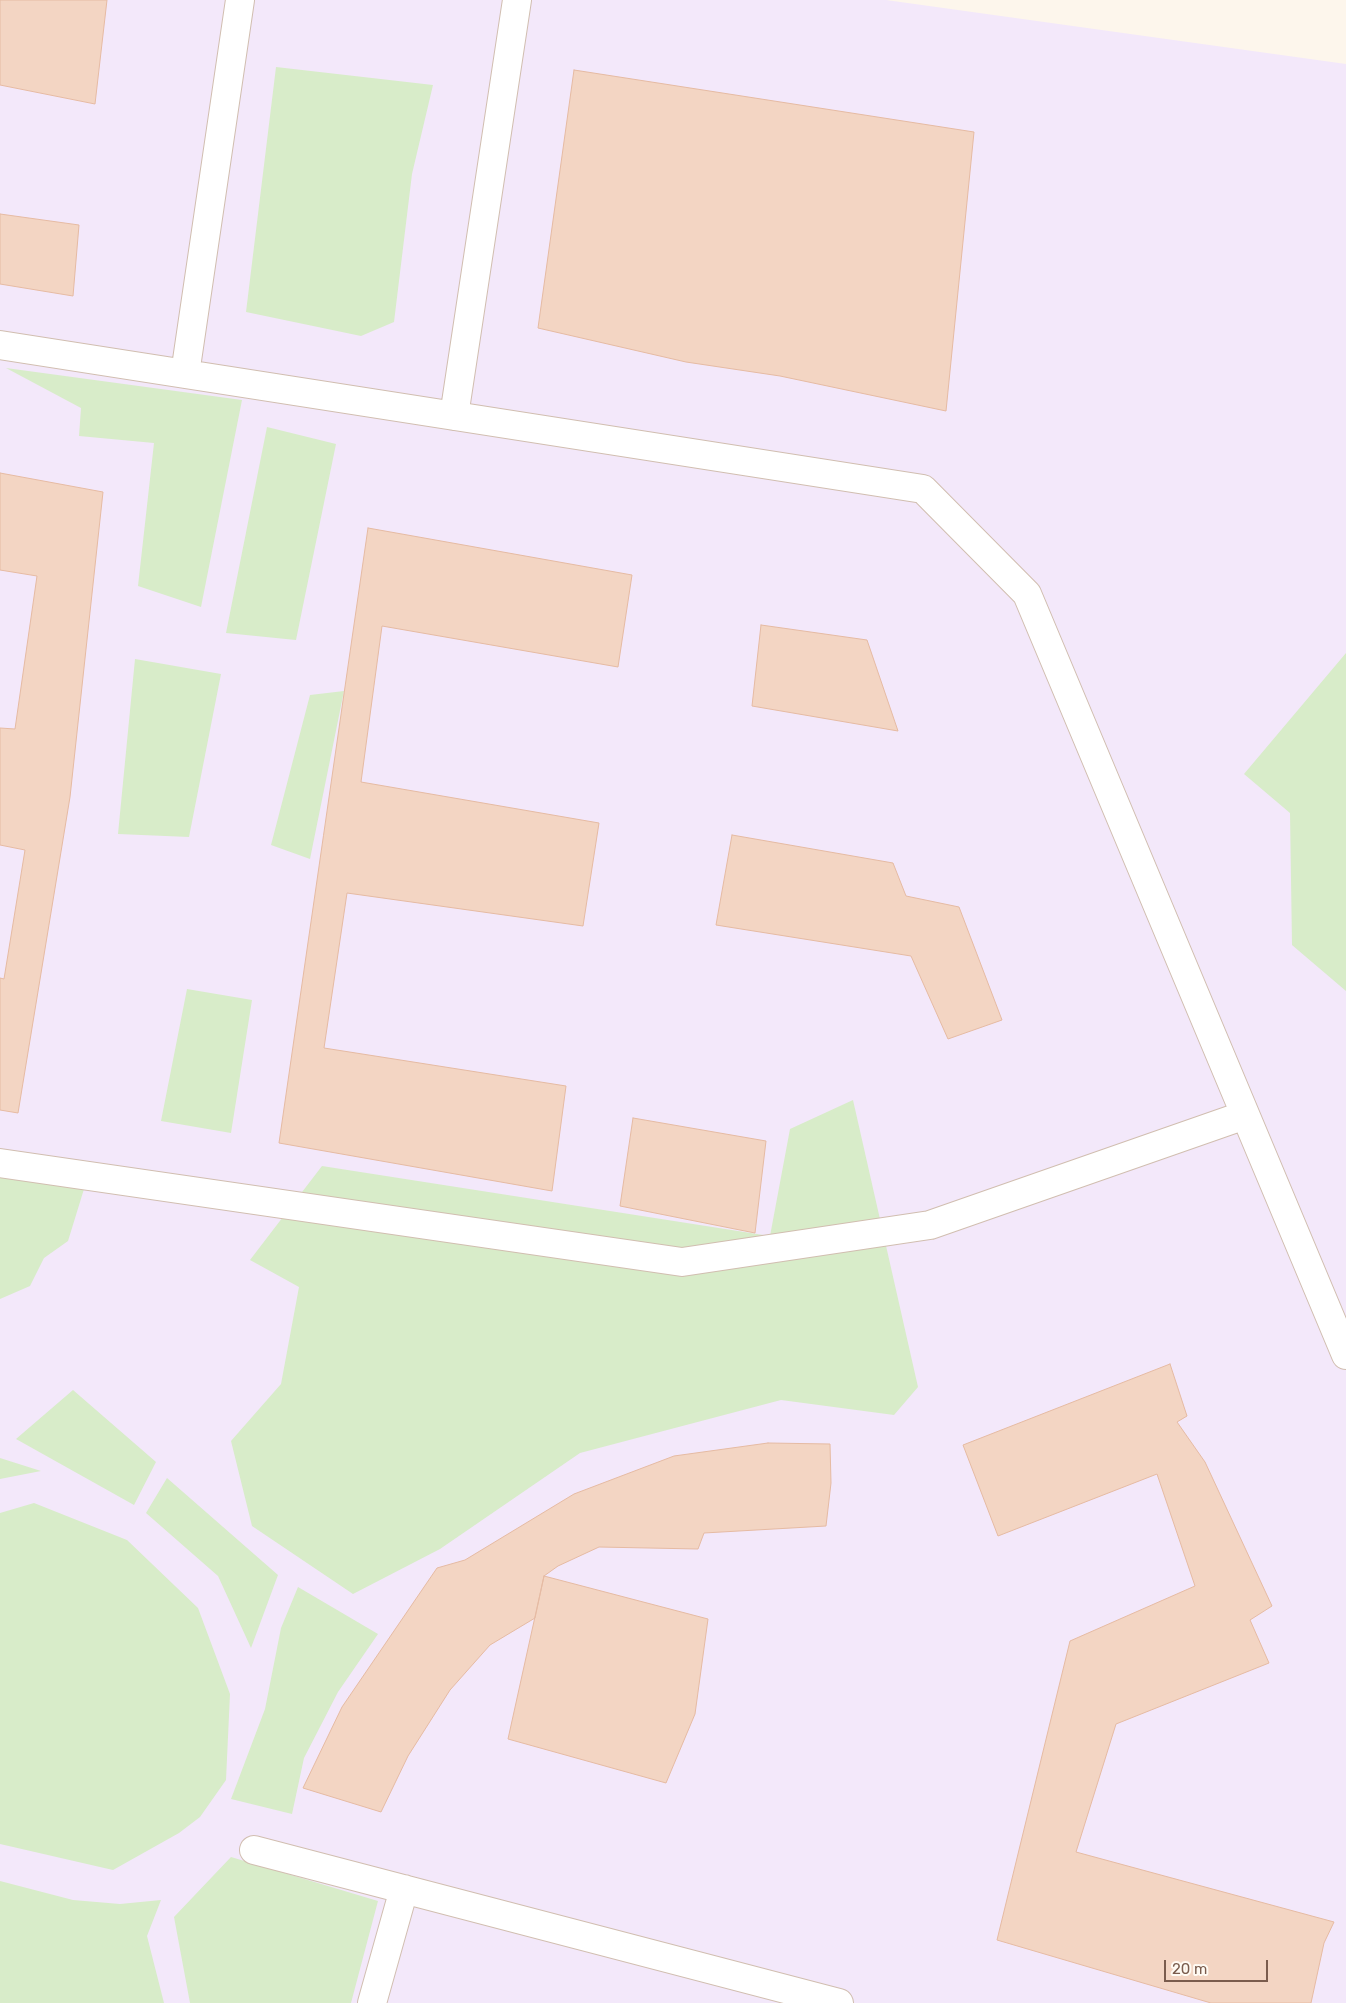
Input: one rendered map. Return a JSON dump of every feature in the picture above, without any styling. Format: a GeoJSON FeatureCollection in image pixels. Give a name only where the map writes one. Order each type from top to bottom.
{"type":"FeatureCollection","features":[{"type":"Feature","properties":{"kind":"street"},"geometry":{"type":"LineString","coordinates":[[184,374],[240,0]]}},
{"type":"Feature","properties":{"kind":"street"},"geometry":{"type":"LineString","coordinates":[[454,416],[517,0]]}},
{"type":"Feature","properties":{"kind":"street"},"geometry":{"type":"LineString","coordinates":[[0,345],[923,489],[1027,594],[1346,1355]]}},
{"type":"Feature","properties":{"kind":"street"},"geometry":{"type":"LineString","coordinates":[[0,1163],[682,1262],[930,1225],[1245,1115]]}},
{"type":"Feature","properties":{"kind":"street"},"geometry":{"type":"LineString","coordinates":[[254,1850],[839,2003]]}},
{"type":"Feature","properties":{"kind":"street"},"geometry":{"type":"LineString","coordinates":[[372,2003],[404,1889]]}},
{"type":"Feature","properties":{"kind":"shaded area"},"geometry":{"type":"Polygon","coordinates":[[[0,0],[886,0],[1346,64],[1346,2003],[0,2003],[0,0]]]}},
{"type":"Feature","properties":{"kind":"green space"},"geometry":{"type":"Polygon","coordinates":[[[276,67],[433,85],[412,174],[394,322],[361,336],[246,312],[276,67]]]}},
{"type":"Feature","properties":{"kind":"green space"},"geometry":{"type":"Polygon","coordinates":[[[6,368],[242,400],[201,607],[138,586],[154,443],[79,436],[81,408],[6,368]]]}},
{"type":"Feature","properties":{"kind":"green space"},"geometry":{"type":"Polygon","coordinates":[[[267,427],[336,444],[296,640],[226,633],[267,427]]]}},
{"type":"Feature","properties":{"kind":"green space"},"geometry":{"type":"Polygon","coordinates":[[[1346,653],[1346,991],[1292,945],[1290,813],[1244,774],[1346,653]]]}},
{"type":"Feature","properties":{"kind":"green space"},"geometry":{"type":"Polygon","coordinates":[[[135,659],[221,674],[189,837],[118,834],[135,659]]]}},
{"type":"Feature","properties":{"kind":"green space"},"geometry":{"type":"Polygon","coordinates":[[[344,691],[310,859],[271,845],[310,695],[344,691]]]}},
{"type":"Feature","properties":{"kind":"green space"},"geometry":{"type":"Polygon","coordinates":[[[187,989],[252,1000],[231,1133],[161,1121],[187,989]]]}},
{"type":"Feature","properties":{"kind":"green space"},"geometry":{"type":"Polygon","coordinates":[[[853,1100],[918,1387],[894,1415],[781,1400],[580,1453],[440,1549],[353,1594],[252,1526],[231,1441],[281,1384],[299,1287],[250,1260],[322,1166],[770,1236],[790,1129],[853,1100]]]}},
{"type":"Feature","properties":{"kind":"green space"},"geometry":{"type":"Polygon","coordinates":[[[0,1175],[84,1189],[68,1241],[44,1258],[30,1286],[0,1299],[0,1175]]]}},
{"type":"Feature","properties":{"kind":"green space"},"geometry":{"type":"Polygon","coordinates":[[[73,1390],[156,1462],[134,1505],[16,1439],[73,1390]]]}},
{"type":"Feature","properties":{"kind":"green space"},"geometry":{"type":"Polygon","coordinates":[[[0,1458],[41,1471],[0,1479],[0,1458]]]}},
{"type":"Feature","properties":{"kind":"green space"},"geometry":{"type":"Polygon","coordinates":[[[167,1478],[278,1575],[251,1648],[218,1576],[146,1513],[167,1478]]]}},
{"type":"Feature","properties":{"kind":"green space"},"geometry":{"type":"Polygon","coordinates":[[[34,1503],[127,1540],[198,1608],[230,1694],[226,1780],[200,1817],[179,1833],[113,1870],[0,1844],[0,1513],[34,1503]]]}},
{"type":"Feature","properties":{"kind":"green space"},"geometry":{"type":"Polygon","coordinates":[[[298,1587],[378,1634],[338,1692],[304,1758],[292,1814],[231,1799],[265,1709],[281,1628],[298,1587]]]}},
{"type":"Feature","properties":{"kind":"green space"},"geometry":{"type":"Polygon","coordinates":[[[231,1857],[378,1901],[351,2003],[190,2003],[174,1917],[231,1857]]]}},
{"type":"Feature","properties":{"kind":"green space"},"geometry":{"type":"Polygon","coordinates":[[[0,1881],[73,1900],[120,1904],[161,1900],[147,1936],[164,2003],[0,2003],[0,1881]]]}},
{"type":"Feature","properties":{"kind":"building"},"geometry":{"type":"Polygon","coordinates":[[[0,0],[107,0],[95,104],[0,85],[0,0]]]}},
{"type":"Feature","properties":{"kind":"building"},"geometry":{"type":"Polygon","coordinates":[[[574,70],[974,132],[946,411],[780,376],[686,362],[538,328],[574,70]]]}},
{"type":"Feature","properties":{"kind":"building"},"geometry":{"type":"Polygon","coordinates":[[[0,214],[79,225],[73,296],[0,284],[0,214]]]}},
{"type":"Feature","properties":{"kind":"building"},"geometry":{"type":"Polygon","coordinates":[[[0,473],[103,492],[70,797],[18,1113],[0,1110],[0,978],[4,979],[25,850],[0,845],[0,728],[15,729],[37,576],[0,570],[0,473]]]}},
{"type":"Feature","properties":{"kind":"building"},"geometry":{"type":"Polygon","coordinates":[[[368,528],[632,575],[618,667],[382,626],[361,782],[599,823],[583,926],[347,893],[324,1048],[566,1086],[552,1191],[279,1143],[368,528]]]}},
{"type":"Feature","properties":{"kind":"building"},"geometry":{"type":"Polygon","coordinates":[[[761,625],[867,640],[898,731],[752,706],[761,625]]]}},
{"type":"Feature","properties":{"kind":"building"},"geometry":{"type":"Polygon","coordinates":[[[732,835],[893,863],[906,896],[959,907],[1002,1020],[948,1039],[911,956],[716,925],[732,835]]]}},
{"type":"Feature","properties":{"kind":"building"},"geometry":{"type":"Polygon","coordinates":[[[633,1118],[766,1141],[755,1233],[620,1206],[633,1118]]]}},
{"type":"Feature","properties":{"kind":"building"},"geometry":{"type":"Polygon","coordinates":[[[1170,1364],[1187,1416],[1177,1422],[1205,1462],[1272,1606],[1250,1620],[1269,1663],[1116,1724],[1076,1852],[1334,1922],[1324,1943],[1311,2003],[1211,2003],[997,1940],[1070,1641],[1195,1586],[1157,1474],[998,1536],[963,1445],[1170,1364]]]}},
{"type":"Feature","properties":{"kind":"building"},"geometry":{"type":"Polygon","coordinates":[[[768,1443],[830,1444],[831,1483],[826,1526],[704,1533],[698,1549],[599,1547],[558,1566],[544,1576],[535,1618],[490,1645],[450,1690],[408,1756],[381,1812],[303,1788],[342,1707],[437,1568],[465,1560],[574,1494],[674,1456],[768,1443]]]}},
{"type":"Feature","properties":{"kind":"building"},"geometry":{"type":"Polygon","coordinates":[[[544,1576],[708,1619],[695,1714],[666,1783],[508,1739],[544,1576]]]}}]}
